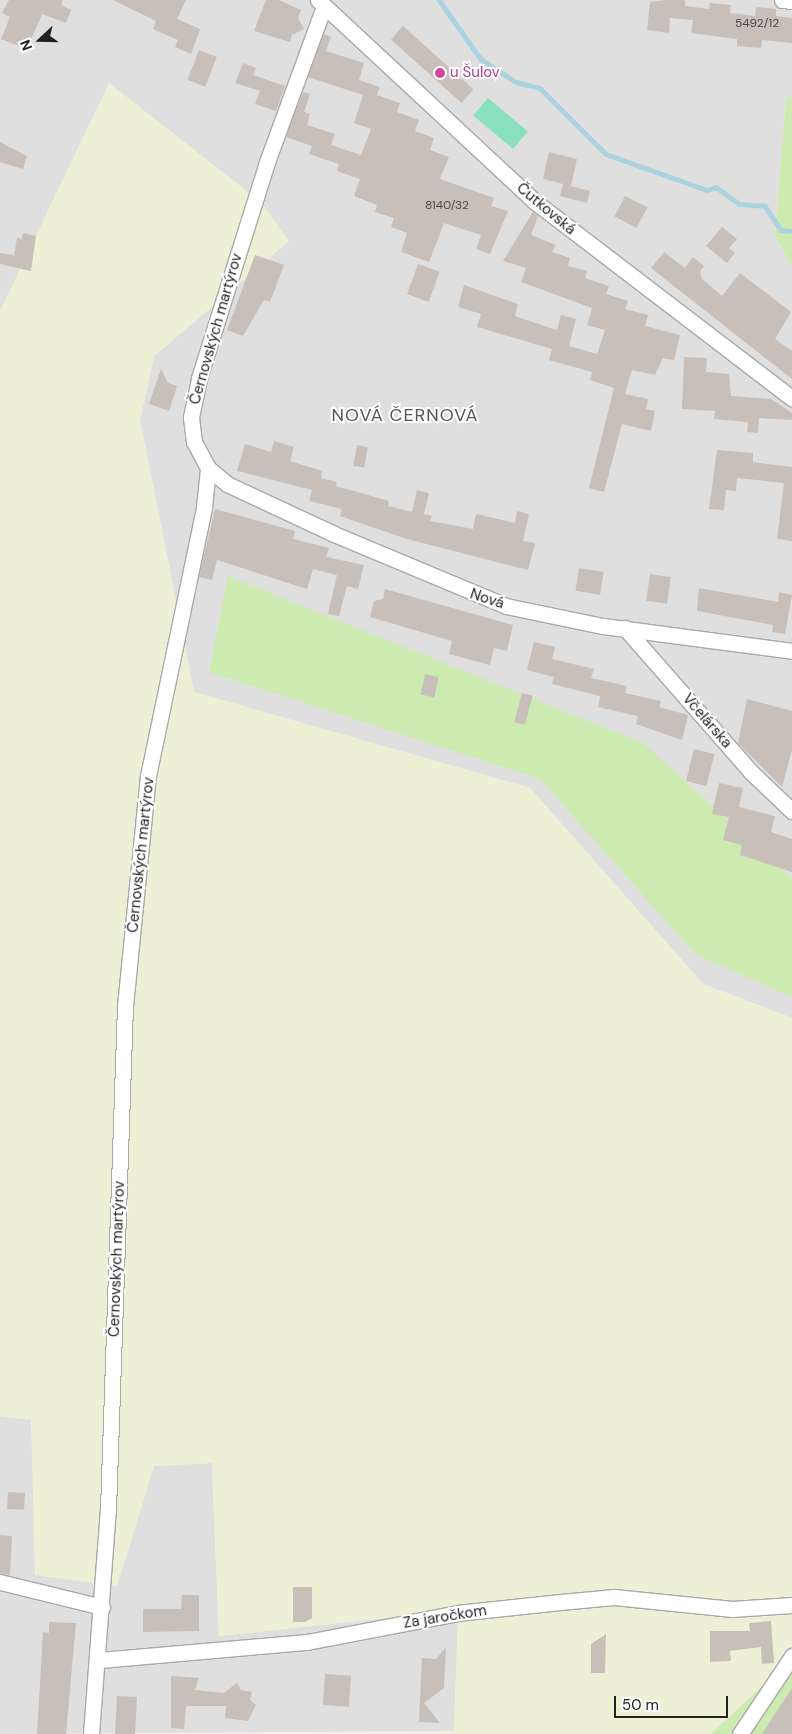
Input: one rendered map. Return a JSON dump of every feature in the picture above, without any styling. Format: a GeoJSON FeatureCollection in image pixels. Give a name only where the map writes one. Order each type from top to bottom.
{"type":"FeatureCollection","features":[{"type":"Feature","properties":{"kind":"street"},"geometry":{"type":"LineString","coordinates":[[782,0],[792,1]]}},
{"type":"Feature","properties":{"kind":"street","name":"Čutkovská"},"geometry":{"type":"LineString","coordinates":[[321,3],[534,201],[792,398]]}},
{"type":"Feature","properties":{"kind":"street","name":"Černovských martýrov"},"geometry":{"type":"LineString","coordinates":[[91,1734],[100,1660],[125,1006],[148,776],[189,595],[208,468],[194,442],[191,417],[199,378],[267,162],[321,3]]}},
{"type":"Feature","properties":{"kind":"street","name":"Nová"},"geometry":{"type":"LineString","coordinates":[[208,468],[227,484],[454,588],[506,606],[625,628],[792,651]]}},
{"type":"Feature","properties":{"kind":"street","name":"Včelárska"},"geometry":{"type":"LineString","coordinates":[[625,628],[751,772],[792,810]]}},
{"type":"Feature","properties":{"kind":"street"},"geometry":{"type":"LineString","coordinates":[[0,1582],[102,1607]]}},
{"type":"Feature","properties":{"kind":"street","name":"Za jaročkom"},"geometry":{"type":"LineString","coordinates":[[100,1660],[307,1642],[457,1613],[569,1601],[614,1598],[732,1609],[792,1604]]}},
{"type":"Feature","properties":{"kind":"street"},"geometry":{"type":"LineString","coordinates":[[740,1734],[792,1656]]}},
{"type":"Feature","properties":{"kind":"shaded area"},"geometry":{"type":"Polygon","coordinates":[[[0,0],[792,0],[792,96],[786,98],[775,236],[792,266],[792,1018],[703,984],[530,788],[194,692],[140,420],[154,356],[289,241],[120,93],[0,311],[0,0]]]}},
{"type":"Feature","properties":{"kind":"shaded area"},"geometry":{"type":"Polygon","coordinates":[[[0,1416],[31,1419],[117,1586],[154,1466],[212,1463],[219,1636],[459,1610],[454,1731],[0,1734],[0,1416]]]}},
{"type":"Feature","properties":{"kind":"green space"},"geometry":{"type":"Polygon","coordinates":[[[109,83],[262,203],[289,241],[154,356],[140,420],[194,692],[530,788],[703,984],[792,1018],[792,1658],[711,1734],[426,1734],[454,1731],[458,1610],[219,1636],[212,1463],[154,1466],[117,1586],[35,1575],[31,1420],[0,1416],[0,311],[109,83]]]}},
{"type":"Feature","properties":{"kind":"green space"},"geometry":{"type":"Polygon","coordinates":[[[792,96],[792,266],[775,236],[786,98],[792,96]]]}},
{"type":"Feature","properties":{"kind":"green space"},"geometry":{"type":"Polygon","coordinates":[[[488,98],[528,131],[513,149],[473,116],[488,98]]]}},
{"type":"Feature","properties":{"kind":"green space"},"geometry":{"type":"Polygon","coordinates":[[[228,576],[643,743],[792,878],[792,997],[695,954],[540,779],[209,672],[228,576]]]}},
{"type":"Feature","properties":{"kind":"green space"},"geometry":{"type":"Polygon","coordinates":[[[792,1658],[792,1734],[711,1734],[792,1658]]]}},
{"type":"Feature","properties":{"kind":"building"},"geometry":{"type":"Polygon","coordinates":[[[9,0],[63,0],[61,5],[71,10],[66,23],[42,14],[27,49],[1,39],[10,17],[2,13],[9,0]]]}},
{"type":"Feature","properties":{"kind":"building"},"geometry":{"type":"Polygon","coordinates":[[[113,0],[186,0],[177,19],[200,29],[191,54],[175,47],[178,40],[153,29],[156,21],[113,0]]]}},
{"type":"Feature","properties":{"kind":"building"},"geometry":{"type":"Polygon","coordinates":[[[266,0],[279,0],[301,10],[298,18],[304,29],[292,35],[290,42],[254,31],[266,0]]]}},
{"type":"Feature","properties":{"kind":"building"},"geometry":{"type":"Polygon","coordinates":[[[685,0],[685,6],[709,9],[710,3],[731,5],[730,13],[755,16],[756,7],[776,9],[776,16],[792,18],[792,43],[762,40],[761,48],[737,46],[737,39],[691,33],[693,20],[670,18],[669,33],[647,30],[650,2],[685,0]]]}},
{"type":"Feature","properties":{"kind":"building"},"geometry":{"type":"Polygon","coordinates":[[[403,26],[474,90],[462,103],[391,39],[403,26]]]}},
{"type":"Feature","properties":{"kind":"building"},"geometry":{"type":"Polygon","coordinates":[[[324,34],[331,37],[326,51],[364,63],[359,80],[380,87],[377,95],[400,103],[397,112],[419,120],[415,131],[434,138],[430,150],[449,157],[440,179],[494,198],[491,206],[508,211],[490,254],[476,249],[481,235],[444,223],[429,262],[401,252],[407,233],[391,227],[394,218],[375,212],[377,205],[354,196],[360,179],[337,171],[339,164],[309,154],[312,146],[286,137],[303,92],[310,94],[304,112],[310,114],[307,125],[335,134],[331,145],[361,155],[371,129],[354,123],[363,95],[308,77],[324,34]]]}},
{"type":"Feature","properties":{"kind":"building"},"geometry":{"type":"Polygon","coordinates":[[[199,50],[217,57],[205,87],[188,80],[199,50]]]}},
{"type":"Feature","properties":{"kind":"building"},"geometry":{"type":"Polygon","coordinates":[[[243,63],[256,68],[253,75],[285,86],[276,111],[255,104],[260,91],[235,83],[243,63]]]}},
{"type":"Feature","properties":{"kind":"building"},"geometry":{"type":"Polygon","coordinates":[[[0,142],[27,156],[23,169],[0,162],[0,142]]]}},
{"type":"Feature","properties":{"kind":"building"},"geometry":{"type":"Polygon","coordinates":[[[549,152],[577,159],[571,186],[590,191],[587,203],[560,196],[563,184],[543,179],[549,152]]]}},
{"type":"Feature","properties":{"kind":"building"},"geometry":{"type":"Polygon","coordinates":[[[625,196],[647,207],[637,228],[615,216],[625,196]]]}},
{"type":"Feature","properties":{"kind":"building"},"geometry":{"type":"Polygon","coordinates":[[[533,212],[538,216],[531,235],[556,245],[552,252],[570,258],[568,266],[587,271],[585,278],[609,286],[606,294],[628,301],[625,309],[648,315],[645,326],[680,335],[674,360],[663,358],[655,375],[632,370],[625,394],[648,399],[646,409],[655,411],[651,431],[622,424],[604,492],[589,488],[614,388],[590,380],[592,372],[549,360],[552,349],[477,327],[481,314],[458,307],[464,285],[518,304],[515,316],[557,330],[561,315],[576,319],[569,346],[597,354],[605,330],[587,325],[592,308],[521,282],[526,268],[503,261],[533,212]]]}},
{"type":"Feature","properties":{"kind":"building"},"geometry":{"type":"Polygon","coordinates":[[[722,227],[737,239],[729,248],[735,253],[727,263],[706,246],[722,227]]]}},
{"type":"Feature","properties":{"kind":"building"},"geometry":{"type":"Polygon","coordinates":[[[23,233],[36,236],[31,271],[0,264],[0,253],[14,255],[17,238],[22,239],[23,233]]]}},
{"type":"Feature","properties":{"kind":"building"},"geometry":{"type":"Polygon","coordinates":[[[664,252],[685,268],[693,257],[704,266],[700,272],[702,279],[722,296],[740,273],[791,312],[775,339],[792,351],[792,379],[651,268],[664,252]]]}},
{"type":"Feature","properties":{"kind":"building"},"geometry":{"type":"Polygon","coordinates":[[[255,255],[284,265],[270,302],[264,300],[243,336],[227,330],[255,255]]]}},
{"type":"Feature","properties":{"kind":"building"},"geometry":{"type":"Polygon","coordinates":[[[418,264],[440,272],[429,302],[407,294],[418,264]]]}},
{"type":"Feature","properties":{"kind":"building"},"geometry":{"type":"Polygon","coordinates":[[[684,357],[707,358],[706,372],[729,374],[731,396],[771,399],[792,413],[792,420],[759,418],[758,433],[747,432],[748,422],[714,419],[715,411],[682,409],[684,357]]]}},
{"type":"Feature","properties":{"kind":"building"},"geometry":{"type":"Polygon","coordinates":[[[161,369],[168,383],[177,386],[169,411],[149,404],[161,369]]]}},
{"type":"Feature","properties":{"kind":"building"},"geometry":{"type":"Polygon","coordinates":[[[274,441],[294,447],[290,461],[322,471],[321,478],[337,482],[336,486],[389,501],[388,506],[412,512],[417,490],[429,493],[424,514],[432,516],[430,521],[473,529],[476,514],[515,523],[517,511],[529,514],[523,541],[535,543],[528,570],[407,539],[340,516],[342,509],[309,501],[312,490],[237,471],[245,444],[271,452],[274,441]]]}},
{"type":"Feature","properties":{"kind":"building"},"geometry":{"type":"Polygon","coordinates":[[[357,445],[368,447],[364,468],[353,466],[357,445]]]}},
{"type":"Feature","properties":{"kind":"building"},"geometry":{"type":"Polygon","coordinates":[[[717,450],[753,453],[753,462],[792,467],[792,541],[777,539],[784,483],[737,478],[736,491],[726,490],[724,510],[709,509],[717,450]]]}},
{"type":"Feature","properties":{"kind":"building"},"geometry":{"type":"Polygon","coordinates":[[[215,509],[295,531],[293,539],[329,548],[326,557],[364,565],[358,589],[347,586],[339,616],[328,614],[337,575],[313,569],[307,589],[217,560],[212,580],[199,577],[215,509]]]}},
{"type":"Feature","properties":{"kind":"building"},"geometry":{"type":"Polygon","coordinates":[[[579,568],[604,572],[600,595],[575,591],[579,568]]]}},
{"type":"Feature","properties":{"kind":"building"},"geometry":{"type":"Polygon","coordinates":[[[650,574],[671,577],[667,604],[646,601],[650,574]]]}},
{"type":"Feature","properties":{"kind":"building"},"geometry":{"type":"Polygon","coordinates":[[[699,588],[778,602],[779,592],[792,595],[785,634],[772,632],[773,625],[697,611],[699,588]]]}},
{"type":"Feature","properties":{"kind":"building"},"geometry":{"type":"Polygon","coordinates":[[[385,589],[513,625],[507,651],[494,648],[490,665],[449,654],[452,641],[370,617],[374,601],[383,599],[385,589]]]}},
{"type":"Feature","properties":{"kind":"building"},"geometry":{"type":"Polygon","coordinates":[[[534,642],[555,647],[552,659],[594,669],[591,678],[627,686],[625,693],[661,701],[659,707],[688,715],[682,740],[636,724],[638,716],[598,707],[600,696],[552,684],[554,677],[527,670],[534,642]]]}},
{"type":"Feature","properties":{"kind":"building"},"geometry":{"type":"Polygon","coordinates":[[[425,674],[439,677],[434,697],[421,695],[425,674]]]}},
{"type":"Feature","properties":{"kind":"building"},"geometry":{"type":"Polygon","coordinates":[[[522,693],[533,696],[525,725],[514,722],[522,693]]]}},
{"type":"Feature","properties":{"kind":"building"},"geometry":{"type":"Polygon","coordinates":[[[747,699],[792,711],[792,750],[782,787],[738,743],[747,699]]]}},
{"type":"Feature","properties":{"kind":"building"},"geometry":{"type":"Polygon","coordinates":[[[694,749],[714,754],[706,786],[686,781],[694,749]]]}},
{"type":"Feature","properties":{"kind":"building"},"geometry":{"type":"Polygon","coordinates":[[[719,783],[743,788],[739,807],[775,816],[771,832],[792,839],[792,872],[740,855],[742,845],[723,840],[729,817],[712,814],[719,783]]]}},
{"type":"Feature","properties":{"kind":"building"},"geometry":{"type":"Polygon","coordinates":[[[8,1492],[25,1493],[24,1510],[7,1509],[8,1492]]]}},
{"type":"Feature","properties":{"kind":"building"},"geometry":{"type":"Polygon","coordinates":[[[0,1535],[12,1536],[10,1575],[0,1573],[0,1535]]]}},
{"type":"Feature","properties":{"kind":"building"},"geometry":{"type":"Polygon","coordinates":[[[293,1587],[312,1587],[312,1618],[305,1622],[293,1622],[293,1587]]]}},
{"type":"Feature","properties":{"kind":"building"},"geometry":{"type":"Polygon","coordinates":[[[182,1595],[199,1595],[199,1631],[143,1632],[143,1609],[181,1609],[182,1595]]]}},
{"type":"Feature","properties":{"kind":"building"},"geometry":{"type":"Polygon","coordinates":[[[771,1621],[774,1663],[762,1664],[761,1647],[730,1651],[731,1661],[710,1662],[710,1631],[750,1631],[749,1623],[771,1621]]]}},
{"type":"Feature","properties":{"kind":"building"},"geometry":{"type":"Polygon","coordinates":[[[49,1622],[76,1623],[66,1734],[37,1734],[43,1632],[49,1633],[49,1622]]]}},
{"type":"Feature","properties":{"kind":"building"},"geometry":{"type":"Polygon","coordinates":[[[606,1634],[605,1673],[591,1673],[591,1644],[606,1634]]]}},
{"type":"Feature","properties":{"kind":"building"},"geometry":{"type":"Polygon","coordinates":[[[446,1647],[444,1688],[424,1703],[440,1723],[419,1722],[422,1658],[436,1659],[446,1647]]]}},
{"type":"Feature","properties":{"kind":"building"},"geometry":{"type":"Polygon","coordinates":[[[325,1674],[351,1676],[349,1707],[323,1705],[325,1674]]]}},
{"type":"Feature","properties":{"kind":"building"},"geometry":{"type":"Polygon","coordinates":[[[171,1676],[199,1678],[195,1690],[224,1693],[237,1683],[241,1690],[252,1692],[250,1700],[256,1705],[248,1721],[225,1718],[226,1706],[186,1706],[184,1729],[171,1728],[171,1676]]]}},
{"type":"Feature","properties":{"kind":"building"},"geometry":{"type":"Polygon","coordinates":[[[792,1688],[792,1734],[762,1734],[792,1688]]]}},
{"type":"Feature","properties":{"kind":"building"},"geometry":{"type":"Polygon","coordinates":[[[117,1696],[137,1697],[135,1734],[115,1734],[117,1696]]]}},
{"type":"Feature","properties":{"kind":"waterway"},"geometry":{"type":"LineString","coordinates":[[439,0],[481,59],[516,82],[540,88],[606,154],[707,190],[716,187],[739,204],[765,206],[781,230],[792,231]]}},
{"type":"Feature","properties":{"kind":"place","name":"u Šulov"},"geometry":{"type":"Point","coordinates":[440,73]}},
{"type":"Feature","properties":{"kind":"district","name":"NOVÁ ČERNOVÁ"},"geometry":{"type":"Point","coordinates":[405,415]}}]}
